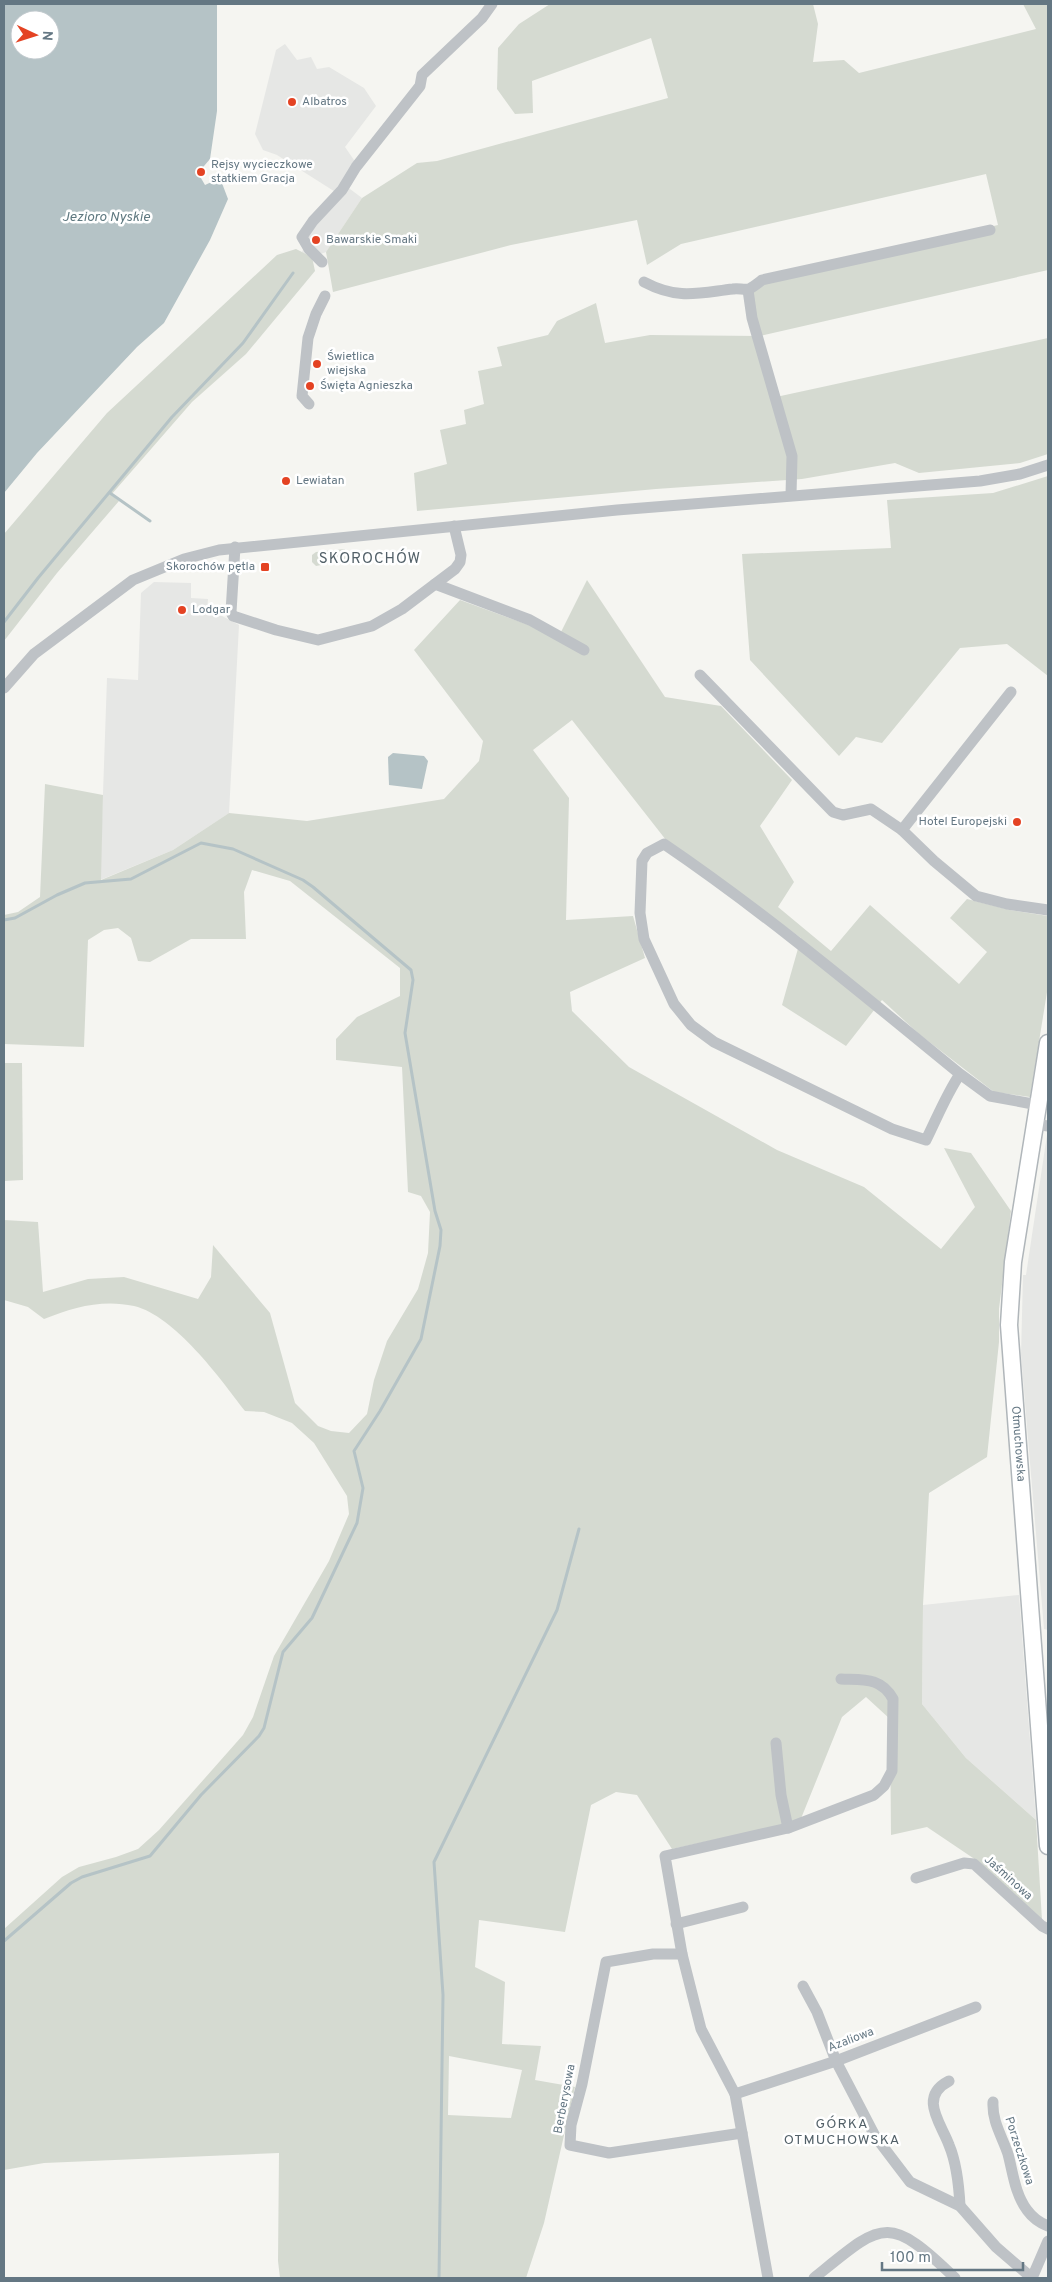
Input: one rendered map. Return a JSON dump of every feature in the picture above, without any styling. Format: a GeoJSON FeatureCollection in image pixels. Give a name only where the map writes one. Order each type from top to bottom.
{"type":"FeatureCollection","features":[{"type":"Feature","properties":{"kind":"main road","name":"Otmuchowska"},"geometry":{"type":"LineString","coordinates":[[1048,1043],[1038,1105],[1041,1125],[1013,1262],[1009,1325],[1048,1846]]}},
{"type":"Feature","properties":{"kind":"street"},"geometry":{"type":"LineString","coordinates":[[322,262],[309,249],[302,238],[313,221],[342,190],[356,167],[420,86],[422,75],[482,18],[492,4]]}},
{"type":"Feature","properties":{"kind":"street"},"geometry":{"type":"LineString","coordinates":[[644,282],[655,288],[680,294],[748,290],[762,280],[990,230]]}},
{"type":"Feature","properties":{"kind":"street"},"geometry":{"type":"LineString","coordinates":[[748,290],[752,318],[792,456],[791,495]]}},
{"type":"Feature","properties":{"kind":"street"},"geometry":{"type":"LineString","coordinates":[[309,404],[302,396],[305,350],[309,332],[325,296]]}},
{"type":"Feature","properties":{"kind":"street"},"geometry":{"type":"LineString","coordinates":[[4,688],[41,648],[133,580],[184,559],[235,547],[791,495],[980,481],[1020,474],[1048,465]]}},
{"type":"Feature","properties":{"kind":"street"},"geometry":{"type":"LineString","coordinates":[[235,547],[231,612],[233,616],[318,640],[372,626],[402,609],[455,569],[460,562],[461,555],[454,526]]}},
{"type":"Feature","properties":{"kind":"street"},"geometry":{"type":"LineString","coordinates":[[435,584],[530,620],[584,650]]}},
{"type":"Feature","properties":{"kind":"street"},"geometry":{"type":"LineString","coordinates":[[700,676],[833,812],[843,814],[871,809],[879,812],[976,896],[1007,904],[1048,910]]}},
{"type":"Feature","properties":{"kind":"street"},"geometry":{"type":"LineString","coordinates":[[902,830],[1011,692]]}},
{"type":"Feature","properties":{"kind":"street"},"geometry":{"type":"LineString","coordinates":[[960,1074],[947,1094],[943,1109],[926,1140],[892,1129],[714,1042],[691,1025],[674,1004],[644,940],[640,913],[642,861],[647,853],[664,844],[701,869],[990,1096],[1038,1105]]}},
{"type":"Feature","properties":{"kind":"street"},"geometry":{"type":"LineString","coordinates":[[768,2278],[735,2094],[701,2029],[682,1954],[665,1856],[788,1828],[874,1794],[884,1786],[892,1771],[893,1699],[887,1688],[877,1682],[841,1679]]}},
{"type":"Feature","properties":{"kind":"street"},"geometry":{"type":"LineString","coordinates":[[776,1743],[781,1795],[788,1828]]}},
{"type":"Feature","properties":{"kind":"street","name":"Jaśminowa"},"geometry":{"type":"LineString","coordinates":[[916,1878],[964,1862],[974,1864],[1042,1926],[1048,1929]]}},
{"type":"Feature","properties":{"kind":"street"},"geometry":{"type":"LineString","coordinates":[[676,1924],[743,1908]]}},
{"type":"Feature","properties":{"kind":"street","name":"Berberysowa"},"geometry":{"type":"LineString","coordinates":[[682,1954],[653,1954],[606,1962],[582,2084],[571,2125],[570,2145],[609,2153],[742,2133]]}},
{"type":"Feature","properties":{"kind":"street"},"geometry":{"type":"LineString","coordinates":[[803,1986],[817,2012],[836,2061],[875,2136],[910,2182],[960,2206],[996,2247],[1032,2278],[1048,2241]]}},
{"type":"Feature","properties":{"kind":"street","name":"Azaliowa"},"geometry":{"type":"LineString","coordinates":[[735,2094],[836,2061],[976,2007]]}},
{"type":"Feature","properties":{"kind":"street"},"geometry":{"type":"LineString","coordinates":[[949,2081],[940,2086],[933,2108],[936,2119],[949,2144],[954,2161],[960,2206]]}},
{"type":"Feature","properties":{"kind":"street","name":"Porzeczkowa"},"geometry":{"type":"LineString","coordinates":[[994,2102],[993,2114],[996,2126],[1007,2152],[1021,2199],[1027,2210],[1035,2218],[1048,2226]]}},
{"type":"Feature","properties":{"kind":"street"},"geometry":{"type":"LineString","coordinates":[[814,2278],[859,2242],[872,2234],[886,2232],[902,2235],[922,2247],[955,2278]]}},
{"type":"Feature","properties":{"kind":"shaded area"},"geometry":{"type":"Polygon","coordinates":[[[550,4],[813,4],[818,24],[813,62],[844,60],[859,73],[1036,29],[1023,4],[1048,4],[1048,270],[760,336],[748,283],[998,225],[986,174],[681,244],[647,265],[637,220],[511,245],[333,292],[326,252],[362,198],[417,163],[437,161],[668,98],[651,38],[532,81],[533,113],[515,114],[497,89],[498,48],[519,24],[550,4]]]}},
{"type":"Feature","properties":{"kind":"shaded area"},"geometry":{"type":"Polygon","coordinates":[[[285,44],[297,60],[311,57],[317,69],[329,67],[364,88],[376,106],[345,147],[356,163],[342,183],[362,198],[326,252],[312,257],[302,252],[316,221],[337,193],[277,155],[263,150],[255,134],[276,50],[285,44]]]}},
{"type":"Feature","properties":{"kind":"shaded area"},"geometry":{"type":"Polygon","coordinates":[[[296,249],[312,257],[315,271],[246,354],[192,402],[111,495],[119,501],[57,573],[4,641],[4,534],[107,413],[277,255],[296,249]]]}},
{"type":"Feature","properties":{"kind":"shaded area"},"geometry":{"type":"Polygon","coordinates":[[[596,303],[605,343],[650,335],[760,336],[776,397],[1048,338],[1048,454],[1020,463],[919,473],[895,463],[802,479],[656,489],[417,511],[414,473],[447,464],[440,430],[466,424],[464,410],[484,404],[478,371],[502,366],[497,347],[548,335],[557,321],[596,303]]]}},
{"type":"Feature","properties":{"kind":"shaded area"},"geometry":{"type":"Polygon","coordinates":[[[1048,476],[1048,676],[1007,644],[960,648],[882,743],[856,737],[839,756],[750,660],[742,554],[891,548],[887,500],[993,493],[1048,476]]]}},
{"type":"Feature","properties":{"kind":"shaded area"},"geometry":{"type":"Polygon","coordinates":[[[345,549],[347,560],[316,566],[312,562],[312,555],[316,552],[345,549]]]}},
{"type":"Feature","properties":{"kind":"shaded area"},"geometry":{"type":"Polygon","coordinates":[[[587,580],[665,697],[721,706],[792,780],[760,826],[794,882],[778,907],[831,951],[870,905],[959,984],[987,952],[950,918],[967,899],[1010,910],[1048,916],[1048,986],[1030,1097],[994,1092],[919,1034],[882,1000],[846,1046],[782,1005],[801,938],[666,840],[572,720],[533,750],[569,798],[566,920],[633,916],[645,958],[570,992],[572,1011],[629,1067],[777,1150],[864,1187],[941,1249],[975,1207],[944,1148],[971,1153],[1011,1211],[999,1309],[999,1342],[987,1457],[929,1493],[923,1605],[922,1704],[966,1758],[1036,1820],[1042,1920],[976,1860],[927,1827],[891,1835],[890,1719],[866,1697],[842,1717],[800,1821],[672,1849],[637,1795],[616,1792],[591,1805],[565,1932],[479,1920],[475,1967],[505,1982],[502,2044],[541,2046],[535,2080],[575,2087],[544,2223],[526,2278],[280,2278],[278,2261],[279,2153],[44,2163],[4,2170],[4,1929],[62,1877],[79,1867],[138,1849],[159,1830],[243,1735],[253,1717],[274,1656],[329,1561],[349,1514],[347,1496],[314,1443],[292,1423],[264,1412],[245,1411],[196,1350],[181,1335],[150,1312],[134,1306],[111,1303],[88,1305],[44,1319],[28,1307],[4,1300],[4,1220],[38,1222],[43,1292],[88,1279],[124,1277],[198,1299],[211,1277],[213,1245],[270,1313],[295,1403],[318,1426],[331,1431],[349,1433],[367,1414],[374,1380],[387,1341],[418,1289],[428,1253],[430,1212],[421,1196],[408,1192],[402,1067],[336,1060],[336,1039],[357,1017],[400,996],[400,968],[290,881],[252,870],[244,892],[246,939],[191,939],[150,962],[138,961],[131,938],[118,928],[104,930],[88,940],[84,1047],[4,1044],[4,915],[18,912],[40,897],[45,784],[103,795],[101,880],[173,850],[229,813],[307,821],[444,799],[479,761],[483,741],[414,650],[460,600],[559,636],[587,580]],[[449,2056],[448,2115],[511,2118],[522,2070],[449,2056]]]}},
{"type":"Feature","properties":{"kind":"shaded area"},"geometry":{"type":"Polygon","coordinates":[[[154,582],[191,583],[191,598],[208,599],[207,613],[222,616],[239,625],[229,813],[173,850],[100,880],[107,678],[138,680],[141,593],[154,582]]]}},
{"type":"Feature","properties":{"kind":"shaded area"},"geometry":{"type":"Polygon","coordinates":[[[4,1063],[22,1063],[23,1180],[4,1181],[4,1063]]]}},
{"type":"Feature","properties":{"kind":"shaded area"},"geometry":{"type":"Polygon","coordinates":[[[1047,1135],[1048,1630],[1044,1629],[1021,1355],[1023,1275],[1026,1275],[1047,1135]]]}},
{"type":"Feature","properties":{"kind":"shaded area"},"geometry":{"type":"Polygon","coordinates":[[[1019,1595],[1036,1820],[966,1758],[922,1704],[923,1605],[1019,1595]]]}},
{"type":"Feature","properties":{"kind":"water","name":"Jezioro Nyskie"},"geometry":{"type":"Polygon","coordinates":[[[4,4],[217,4],[217,111],[210,159],[198,173],[205,185],[220,178],[228,199],[210,240],[164,323],[137,347],[37,453],[4,493],[4,4]]]}},
{"type":"Feature","properties":{"kind":"water"},"geometry":{"type":"Polygon","coordinates":[[[393,753],[424,756],[428,761],[422,789],[389,785],[388,757],[393,753]]]}},
{"type":"Feature","properties":{"kind":"waterway"},"geometry":{"type":"LineString","coordinates":[[4,622],[38,578],[172,417],[243,343],[293,273]]}},
{"type":"Feature","properties":{"kind":"waterway"},"geometry":{"type":"LineString","coordinates":[[110,493],[150,521]]}},
{"type":"Feature","properties":{"kind":"waterway"},"geometry":{"type":"LineString","coordinates":[[4,920],[15,918],[57,895],[85,883],[131,879],[201,843],[233,849],[303,880],[313,887],[411,970],[413,980],[405,1033],[435,1211],[441,1230],[440,1246],[421,1339],[380,1411],[354,1451],[363,1488],[357,1523],[312,1618],[283,1652],[264,1728],[259,1736],[201,1795],[150,1856],[82,1877],[71,1883],[4,1941]]}},
{"type":"Feature","properties":{"kind":"waterway"},"geometry":{"type":"LineString","coordinates":[[439,2278],[443,1995],[434,1862],[557,1610],[579,1529]]}},
{"type":"Feature","properties":{"kind":"place","name":"Albatros"},"geometry":{"type":"Point","coordinates":[292,102]}},
{"type":"Feature","properties":{"kind":"place","name":"Rejsy wycieczkowe statkiem Gracja"},"geometry":{"type":"Point","coordinates":[201,172]}},
{"type":"Feature","properties":{"kind":"place","name":"Bawarskie Smaki"},"geometry":{"type":"Point","coordinates":[316,240]}},
{"type":"Feature","properties":{"kind":"place","name":"Świetlica wiejska"},"geometry":{"type":"Point","coordinates":[317,364]}},
{"type":"Feature","properties":{"kind":"place","name":"Święta Agnieszka"},"geometry":{"type":"Point","coordinates":[310,386]}},
{"type":"Feature","properties":{"kind":"place","name":"Lewiatan"},"geometry":{"type":"Point","coordinates":[286,481]}},
{"type":"Feature","properties":{"kind":"place","name":"Skorochów pętla"},"geometry":{"type":"Point","coordinates":[265,567]}},
{"type":"Feature","properties":{"kind":"place","name":"Lodgar"},"geometry":{"type":"Point","coordinates":[182,610]}},
{"type":"Feature","properties":{"kind":"place","name":"Hotel Europejski"},"geometry":{"type":"Point","coordinates":[1017,822]}},
{"type":"Feature","properties":{"kind":"district","name":"SKOROCHÓW"},"geometry":{"type":"Point","coordinates":[370,559]}},
{"type":"Feature","properties":{"kind":"district","name":"GÓRKA OTMUCHOWSKA"},"geometry":{"type":"Point","coordinates":[842,2132]}}]}
